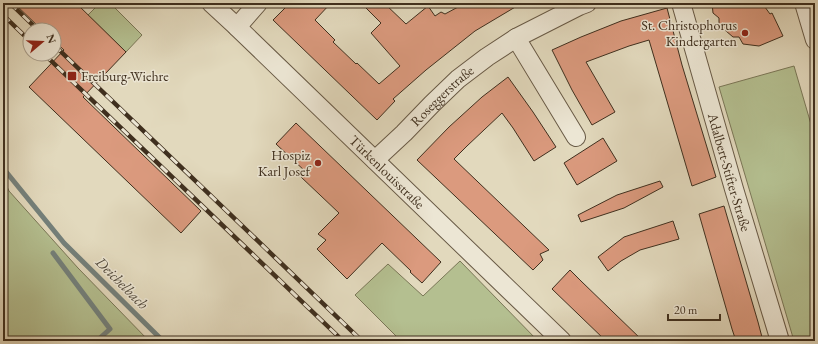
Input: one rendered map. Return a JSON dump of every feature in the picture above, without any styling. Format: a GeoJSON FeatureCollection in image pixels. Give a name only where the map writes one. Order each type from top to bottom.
{"type":"FeatureCollection","features":[{"type":"Feature","properties":{"kind":"street","name":"Türkenlouisstraße"},"geometry":{"type":"LineString","coordinates":[[211,3],[237,26],[562,341]]}},
{"type":"Feature","properties":{"kind":"street"},"geometry":{"type":"LineString","coordinates":[[237,26],[258,3]]}},
{"type":"Feature","properties":{"kind":"street","name":"Roseggerstraße"},"geometry":{"type":"LineString","coordinates":[[374,160],[458,79],[487,57],[516,38],[587,3]]}},
{"type":"Feature","properties":{"kind":"street","name":"Adalbert-Stifter-Straße"},"geometry":{"type":"LineString","coordinates":[[681,3],[732,182],[780,341]]}},
{"type":"Feature","properties":{"kind":"street"},"geometry":{"type":"LineString","coordinates":[[804,3],[815,40]]}},
{"type":"Feature","properties":{"kind":"street"},"geometry":{"type":"LineString","coordinates":[[516,38],[576,137]]}},
{"type":"Feature","properties":{"kind":"green space"},"geometry":{"type":"Polygon","coordinates":[[[100,3],[110,3],[142,35],[126,52],[88,15],[100,3]]]}},
{"type":"Feature","properties":{"kind":"green space"},"geometry":{"type":"Polygon","coordinates":[[[794,66],[815,138],[815,341],[794,341],[719,87],[794,66]]]}},
{"type":"Feature","properties":{"kind":"green space"},"geometry":{"type":"Polygon","coordinates":[[[3,178],[9,191],[78,268],[149,341],[3,341],[3,178]]]}},
{"type":"Feature","properties":{"kind":"green space"},"geometry":{"type":"Polygon","coordinates":[[[460,261],[538,341],[401,341],[355,295],[388,264],[423,296],[460,261]]]}},
{"type":"Feature","properties":{"kind":"building"},"geometry":{"type":"Polygon","coordinates":[[[14,3],[76,3],[126,52],[83,97],[201,211],[181,233],[29,87],[53,62],[62,62],[62,52],[64,50],[62,48],[62,22],[34,22],[14,3]]]}},
{"type":"Feature","properties":{"kind":"building"},"geometry":{"type":"Polygon","coordinates":[[[290,3],[331,3],[315,20],[335,40],[333,42],[379,84],[400,66],[371,33],[381,23],[361,3],[384,3],[406,24],[428,6],[435,16],[441,12],[445,14],[463,3],[522,3],[475,31],[426,70],[393,99],[395,101],[377,120],[273,20],[290,3]]]}},
{"type":"Feature","properties":{"kind":"building"},"geometry":{"type":"Polygon","coordinates":[[[712,3],[762,3],[770,14],[772,13],[783,36],[759,46],[743,44],[739,37],[733,37],[719,25],[719,18],[713,13],[712,3]]]}},
{"type":"Feature","properties":{"kind":"building"},"geometry":{"type":"Polygon","coordinates":[[[667,8],[682,65],[716,177],[692,186],[649,40],[586,62],[615,112],[592,125],[552,50],[621,21],[667,8]]]}},
{"type":"Feature","properties":{"kind":"building"},"geometry":{"type":"Polygon","coordinates":[[[508,77],[556,147],[534,161],[502,113],[454,159],[549,250],[540,254],[543,260],[533,270],[417,160],[449,127],[482,97],[508,77]]]}},
{"type":"Feature","properties":{"kind":"building"},"geometry":{"type":"Polygon","coordinates":[[[296,123],[441,262],[422,283],[382,243],[347,279],[317,249],[326,240],[318,234],[339,213],[301,177],[306,172],[276,144],[296,123]]]}},
{"type":"Feature","properties":{"kind":"building"},"geometry":{"type":"Polygon","coordinates":[[[603,138],[617,161],[577,185],[564,163],[603,138]]]}},
{"type":"Feature","properties":{"kind":"building"},"geometry":{"type":"Polygon","coordinates":[[[660,181],[663,187],[624,208],[581,222],[578,215],[617,195],[660,181]]]}},
{"type":"Feature","properties":{"kind":"building"},"geometry":{"type":"Polygon","coordinates":[[[724,206],[763,341],[736,341],[732,329],[699,214],[724,206]]]}},
{"type":"Feature","properties":{"kind":"building"},"geometry":{"type":"Polygon","coordinates":[[[673,221],[679,239],[640,250],[621,261],[608,271],[598,257],[624,237],[673,221]]]}},
{"type":"Feature","properties":{"kind":"building"},"geometry":{"type":"Polygon","coordinates":[[[570,270],[643,341],[606,341],[552,289],[570,270]]]}},
{"type":"Feature","properties":{"kind":"waterway","name":"Deichelbach"},"geometry":{"type":"LineString","coordinates":[[3,168],[64,243],[163,341]]}},
{"type":"Feature","properties":{"kind":"waterway"},"geometry":{"type":"LineString","coordinates":[[53,253],[110,329],[100,338]]}},
{"type":"Feature","properties":{"kind":"railway"},"geometry":{"type":"LineString","coordinates":[[10,3],[30,22]]}},
{"type":"Feature","properties":{"kind":"railway"},"geometry":{"type":"LineString","coordinates":[[3,15],[22,33]]}},
{"type":"Feature","properties":{"kind":"railway"},"geometry":{"type":"LineString","coordinates":[[62,53],[362,341]]}},
{"type":"Feature","properties":{"kind":"railway"},"geometry":{"type":"LineString","coordinates":[[52,62],[343,341]]}},
{"type":"Feature","properties":{"kind":"place","name":"St. Christophorus Kindergarten"},"geometry":{"type":"Point","coordinates":[745,33]}},
{"type":"Feature","properties":{"kind":"place","name":"Freiburg-Wiehre"},"geometry":{"type":"Point","coordinates":[72,76]}},
{"type":"Feature","properties":{"kind":"place","name":"Hospiz Karl Josef"},"geometry":{"type":"Point","coordinates":[318,163]}}]}
